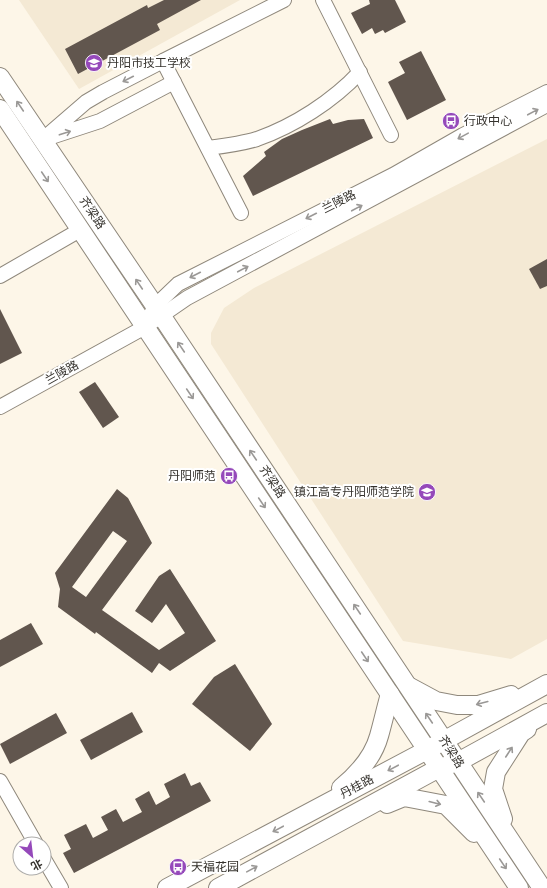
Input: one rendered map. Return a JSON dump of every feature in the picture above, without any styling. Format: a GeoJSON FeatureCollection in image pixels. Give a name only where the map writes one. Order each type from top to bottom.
{"type":"FeatureCollection","features":[{"type":"Feature","properties":{"kind":"main road","name":"齐梁路"},"geometry":{"type":"LineString","coordinates":[[0,77],[158,311],[542,888]]}},
{"type":"Feature","properties":{"kind":"main road","name":"齐梁路"},"geometry":{"type":"LineString","coordinates":[[0,109],[520,888]]}},
{"type":"Feature","properties":{"kind":"main road"},"geometry":{"type":"LineString","coordinates":[[408,686],[436,701],[457,705],[478,705],[546,684]]}},
{"type":"Feature","properties":{"kind":"main road","name":"丹桂路"},"geometry":{"type":"LineString","coordinates":[[167,888],[427,750],[546,684]]}},
{"type":"Feature","properties":{"kind":"main road"},"geometry":{"type":"LineString","coordinates":[[320,806],[353,778],[368,760],[379,737],[390,694]]}},
{"type":"Feature","properties":{"kind":"main road"},"geometry":{"type":"LineString","coordinates":[[510,840],[493,789],[496,772],[521,733],[547,714]]}},
{"type":"Feature","properties":{"kind":"main road","name":"丹桂路"},"geometry":{"type":"LineString","coordinates":[[218,888],[439,768],[458,762],[547,714]]}},
{"type":"Feature","properties":{"kind":"main road"},"geometry":{"type":"LineString","coordinates":[[333,826],[404,797],[446,806],[470,830],[492,847]]}},
{"type":"Feature","properties":{"kind":"street"},"geometry":{"type":"LineString","coordinates":[[42,140],[86,102],[103,92],[284,0]]}},
{"type":"Feature","properties":{"kind":"street"},"geometry":{"type":"LineString","coordinates":[[323,0],[391,135]]}},
{"type":"Feature","properties":{"kind":"street"},"geometry":{"type":"LineString","coordinates":[[163,61],[241,212]]}},
{"type":"Feature","properties":{"kind":"street"},"geometry":{"type":"LineString","coordinates":[[208,148],[231,145],[277,130],[327,102],[347,86],[360,72]]}},
{"type":"Feature","properties":{"kind":"street"},"geometry":{"type":"LineString","coordinates":[[42,140],[100,122],[174,82]]}},
{"type":"Feature","properties":{"kind":"street","name":"兰陵路"},"geometry":{"type":"LineString","coordinates":[[0,407],[145,327],[178,284],[393,175],[463,135],[547,92]]}},
{"type":"Feature","properties":{"kind":"street","name":"兰陵路"},"geometry":{"type":"LineString","coordinates":[[158,311],[187,298],[547,105]]}},
{"type":"Feature","properties":{"kind":"street"},"geometry":{"type":"LineString","coordinates":[[0,276],[80,230]]}},
{"type":"Feature","properties":{"kind":"street"},"geometry":{"type":"LineString","coordinates":[[0,780],[32,836]]}},
{"type":"Feature","properties":{"kind":"street"},"geometry":{"type":"LineString","coordinates":[[52,872],[61,888]]}},
{"type":"Feature","properties":{"kind":"shaded area","name":"丹阳市技工学校"},"geometry":{"type":"Polygon","coordinates":[[[19,0],[240,0],[79,89],[19,0]]]}},
{"type":"Feature","properties":{"kind":"shaded area","name":"镇江高专丹阳师范学院"},"geometry":{"type":"Polygon","coordinates":[[[547,139],[547,639],[511,659],[403,641],[211,344],[211,333],[224,308],[254,288],[547,139]]]}},
{"type":"Feature","properties":{"kind":"building"},"geometry":{"type":"Polygon","coordinates":[[[164,0],[201,0],[157,24],[160,30],[78,74],[65,49],[147,5],[148,8],[164,0]]]}},
{"type":"Feature","properties":{"kind":"building"},"geometry":{"type":"Polygon","coordinates":[[[369,0],[395,0],[406,22],[385,33],[383,30],[375,34],[372,28],[362,34],[351,13],[370,4],[369,0]]]}},
{"type":"Feature","properties":{"kind":"building"},"geometry":{"type":"Polygon","coordinates":[[[421,51],[446,100],[407,120],[388,82],[405,73],[399,62],[421,51]]]}},
{"type":"Feature","properties":{"kind":"building"},"geometry":{"type":"Polygon","coordinates":[[[330,119],[333,124],[348,120],[364,119],[373,138],[253,196],[243,176],[266,156],[264,152],[282,139],[330,119]]]}},
{"type":"Feature","properties":{"kind":"building"},"geometry":{"type":"Polygon","coordinates":[[[547,259],[547,286],[540,289],[529,269],[547,259]]]}},
{"type":"Feature","properties":{"kind":"building"},"geometry":{"type":"Polygon","coordinates":[[[0,309],[22,353],[0,364],[0,309]]]}},
{"type":"Feature","properties":{"kind":"building"},"geometry":{"type":"Polygon","coordinates":[[[95,382],[119,417],[103,428],[79,392],[95,382]]]}},
{"type":"Feature","properties":{"kind":"building"},"geometry":{"type":"Polygon","coordinates":[[[117,489],[128,498],[152,543],[102,610],[159,650],[185,633],[166,604],[152,623],[135,611],[159,576],[170,569],[216,641],[170,671],[159,663],[152,673],[96,632],[95,634],[58,607],[60,589],[55,573],[117,489]],[[113,531],[72,587],[86,597],[127,541],[113,531]]]}},
{"type":"Feature","properties":{"kind":"building"},"geometry":{"type":"Polygon","coordinates":[[[31,623],[43,644],[0,667],[0,640],[31,623]]]}},
{"type":"Feature","properties":{"kind":"building"},"geometry":{"type":"Polygon","coordinates":[[[235,664],[272,724],[250,751],[192,704],[214,677],[235,664]]]}},
{"type":"Feature","properties":{"kind":"building"},"geometry":{"type":"Polygon","coordinates":[[[132,712],[143,732],[91,760],[80,740],[132,712]]]}},
{"type":"Feature","properties":{"kind":"building"},"geometry":{"type":"Polygon","coordinates":[[[56,713],[67,733],[10,764],[0,744],[56,713]]]}},
{"type":"Feature","properties":{"kind":"building"},"geometry":{"type":"Polygon","coordinates":[[[185,773],[191,786],[200,782],[211,801],[74,873],[63,853],[71,849],[64,835],[86,824],[93,838],[108,830],[101,817],[116,809],[123,822],[142,812],[135,799],[149,791],[156,805],[170,797],[164,784],[185,773]]]}},
{"type":"Feature","properties":{"kind":"place","name":"丹阳市技工学校"},"geometry":{"type":"Point","coordinates":[94,63]}},
{"type":"Feature","properties":{"kind":"place","name":"行政中心"},"geometry":{"type":"Point","coordinates":[451,121]}},
{"type":"Feature","properties":{"kind":"place","name":"丹阳师范"},"geometry":{"type":"Point","coordinates":[229,476]}},
{"type":"Feature","properties":{"kind":"place","name":"镇江高专丹阳师范学院"},"geometry":{"type":"Point","coordinates":[427,492]}},
{"type":"Feature","properties":{"kind":"place","name":"天福花园"},"geometry":{"type":"Point","coordinates":[178,867]}}]}
